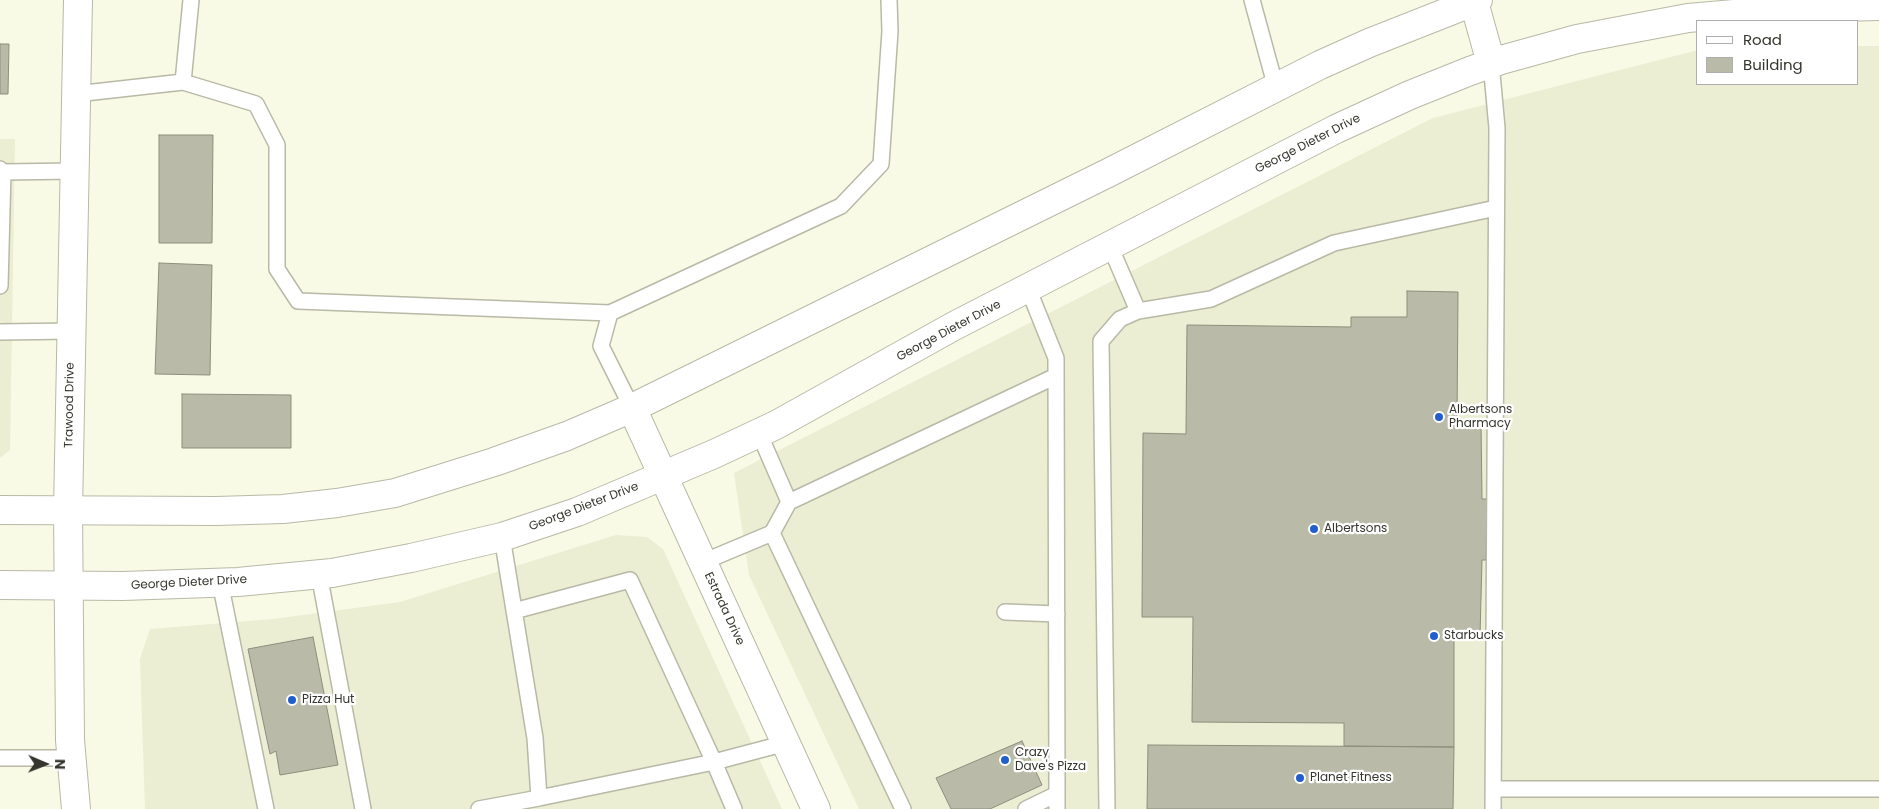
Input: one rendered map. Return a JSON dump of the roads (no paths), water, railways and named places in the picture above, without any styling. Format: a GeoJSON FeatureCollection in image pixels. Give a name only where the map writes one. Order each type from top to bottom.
{"type":"FeatureCollection","features":[{"type":"Feature","properties":{"kind":"main road","name":"Trawood Drive"},"geometry":{"type":"LineString","coordinates":[[76,809],[72,758],[68,511],[78,0]]}},
{"type":"Feature","properties":{"kind":"main road"},"geometry":{"type":"LineString","coordinates":[[0,510],[216,511],[283,509],[336,503],[395,493],[494,462],[567,436],[632,408],[1320,65],[1475,0],[1491,63]]}},
{"type":"Feature","properties":{"kind":"main road","name":"George Dieter Drive"},"geometry":{"type":"LineString","coordinates":[[0,585],[123,586],[220,582],[319,574],[411,558],[502,537],[577,512],[759,433],[954,326],[1336,129],[1410,95],[1491,63],[1577,40],[1688,18],[1802,8],[1879,6]]}},
{"type":"Feature","properties":{"kind":"main road","name":"Estrada Drive"},"geometry":{"type":"LineString","coordinates":[[632,408],[816,809]]}},
{"type":"Feature","properties":{"kind":"lane"},"geometry":{"type":"LineString","coordinates":[[183,82],[191,0]]}},
{"type":"Feature","properties":{"kind":"lane"},"geometry":{"type":"LineString","coordinates":[[76,94],[183,82],[256,104],[277,146],[277,268],[298,301],[610,313],[841,206],[881,164],[890,32],[889,0]]}},
{"type":"Feature","properties":{"kind":"lane"},"geometry":{"type":"LineString","coordinates":[[1252,0],[1276,88]]}},
{"type":"Feature","properties":{"kind":"lane"},"geometry":{"type":"LineString","coordinates":[[1491,63],[1497,128],[1493,809]]}},
{"type":"Feature","properties":{"kind":"lane"},"geometry":{"type":"LineString","coordinates":[[0,286],[2,170],[75,171]]}},
{"type":"Feature","properties":{"kind":"lane"},"geometry":{"type":"LineString","coordinates":[[1107,809],[1101,341],[1120,319],[1138,311],[1211,299],[1334,243],[1496,208]]}},
{"type":"Feature","properties":{"kind":"lane"},"geometry":{"type":"LineString","coordinates":[[1110,246],[1138,311]]}},
{"type":"Feature","properties":{"kind":"lane"},"geometry":{"type":"LineString","coordinates":[[1028,288],[1056,358],[1057,809]]}},
{"type":"Feature","properties":{"kind":"lane"},"geometry":{"type":"LineString","coordinates":[[610,313],[600,346],[632,408]]}},
{"type":"Feature","properties":{"kind":"lane"},"geometry":{"type":"LineString","coordinates":[[0,332],[72,331]]}},
{"type":"Feature","properties":{"kind":"lane"},"geometry":{"type":"LineString","coordinates":[[703,562],[772,533],[789,502],[1056,376]]}},
{"type":"Feature","properties":{"kind":"lane"},"geometry":{"type":"LineString","coordinates":[[759,433],[789,502]]}},
{"type":"Feature","properties":{"kind":"lane"},"geometry":{"type":"LineString","coordinates":[[772,533],[902,809]]}},
{"type":"Feature","properties":{"kind":"lane"},"geometry":{"type":"LineString","coordinates":[[502,537],[535,738],[539,798]]}},
{"type":"Feature","properties":{"kind":"lane"},"geometry":{"type":"LineString","coordinates":[[319,574],[363,809]]}},
{"type":"Feature","properties":{"kind":"lane"},"geometry":{"type":"LineString","coordinates":[[514,612],[630,580],[734,809]]}},
{"type":"Feature","properties":{"kind":"lane"},"geometry":{"type":"LineString","coordinates":[[220,582],[266,809]]}},
{"type":"Feature","properties":{"kind":"lane"},"geometry":{"type":"LineString","coordinates":[[1005,612],[1056,614]]}},
{"type":"Feature","properties":{"kind":"lane"},"geometry":{"type":"LineString","coordinates":[[479,809],[714,762],[786,743]]}},
{"type":"Feature","properties":{"kind":"lane"},"geometry":{"type":"LineString","coordinates":[[0,758],[72,758]]}},
{"type":"Feature","properties":{"kind":"lane"},"geometry":{"type":"LineString","coordinates":[[1493,789],[1879,789]]}},
{"type":"Feature","properties":{"kind":"lane"},"geometry":{"type":"LineString","coordinates":[[1026,809],[1057,794]]}},
{"type":"Feature","properties":{"kind":"place","name":"Albertsons Pharmacy"},"geometry":{"type":"Point","coordinates":[1439,417]}},
{"type":"Feature","properties":{"kind":"place","name":"Albertsons"},"geometry":{"type":"Point","coordinates":[1314,529]}},
{"type":"Feature","properties":{"kind":"place","name":"Starbucks"},"geometry":{"type":"Point","coordinates":[1434,636]}},
{"type":"Feature","properties":{"kind":"place","name":"Pizza Hut"},"geometry":{"type":"Point","coordinates":[292,700]}},
{"type":"Feature","properties":{"kind":"place","name":"Crazy Dave's Pizza"},"geometry":{"type":"Point","coordinates":[1005,760]}},
{"type":"Feature","properties":{"kind":"place","name":"Planet Fitness"},"geometry":{"type":"Point","coordinates":[1300,778]}}]}
